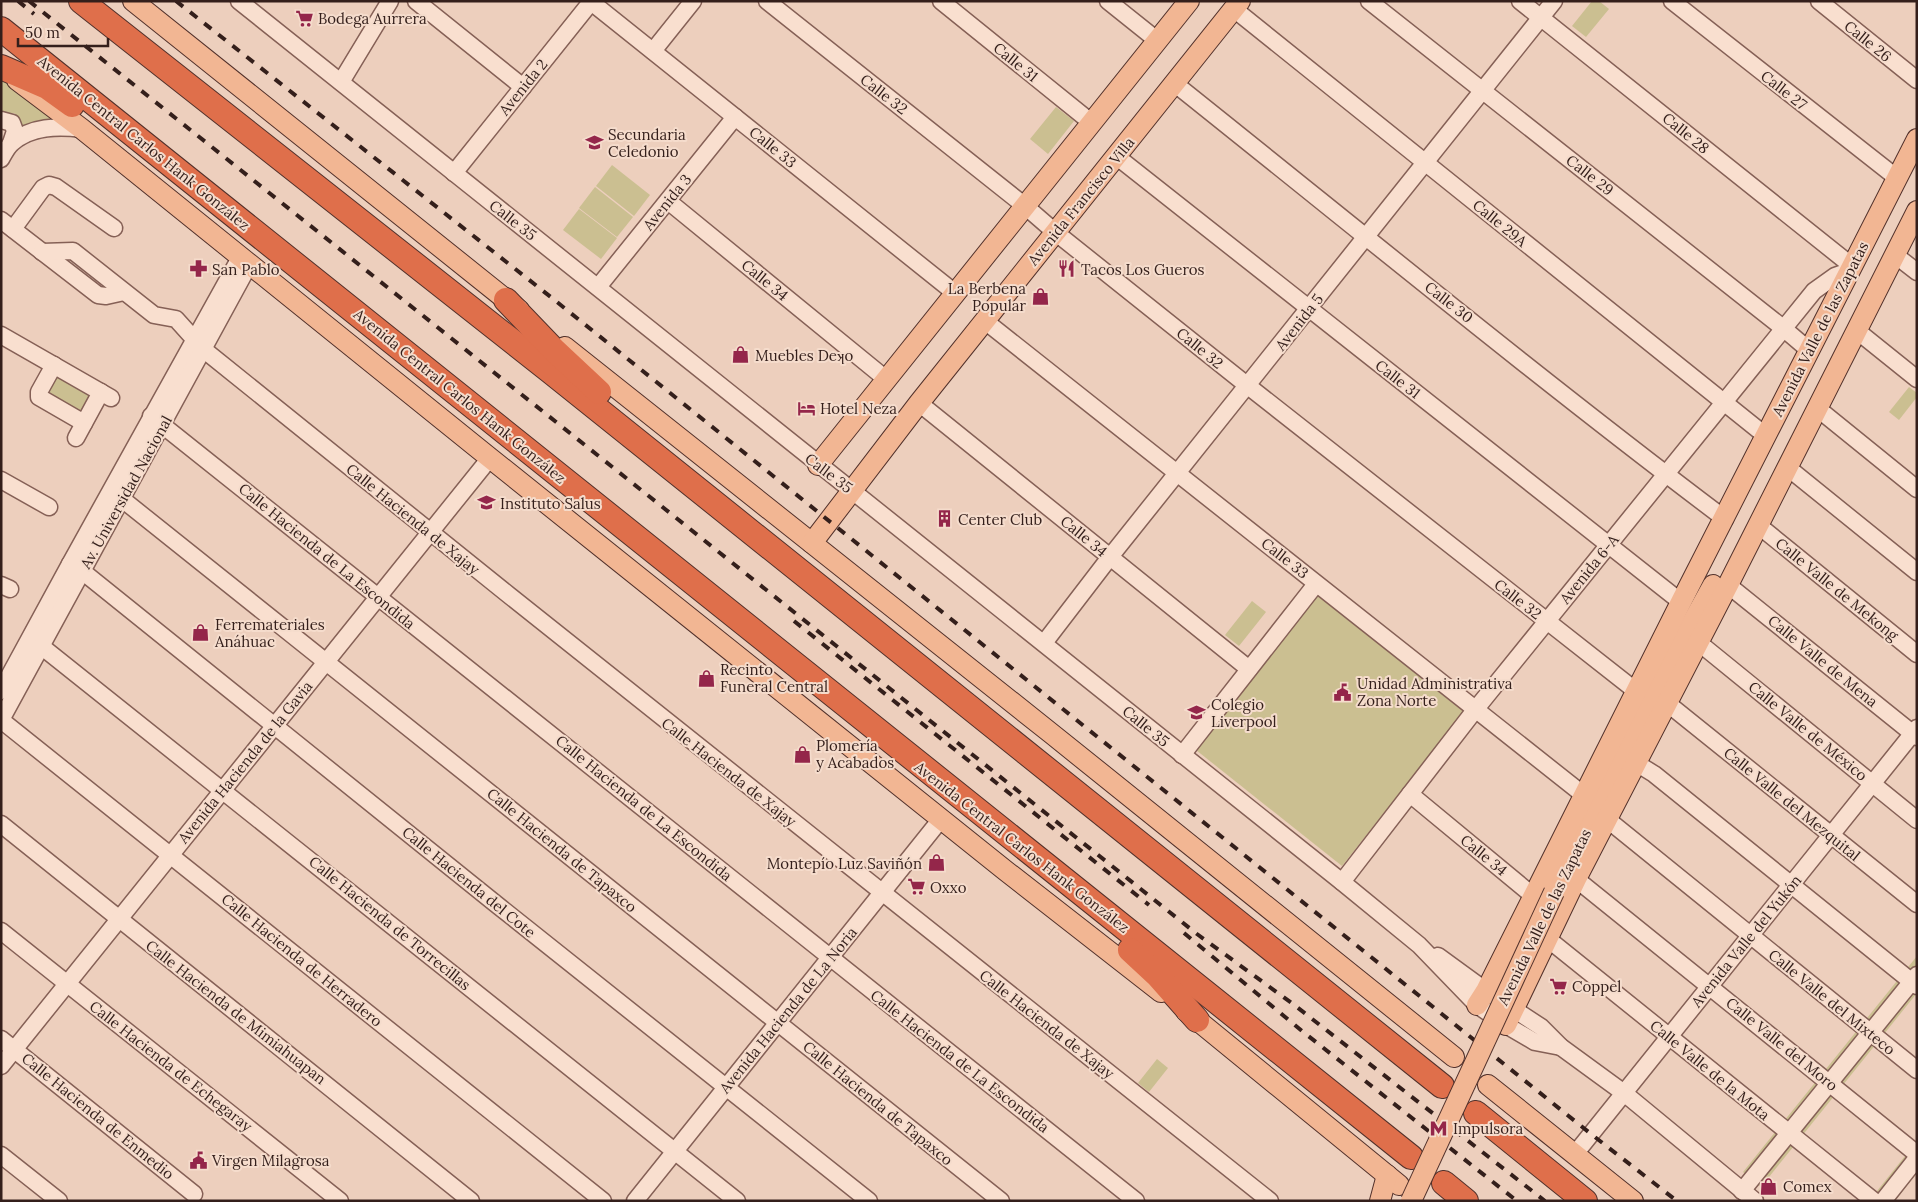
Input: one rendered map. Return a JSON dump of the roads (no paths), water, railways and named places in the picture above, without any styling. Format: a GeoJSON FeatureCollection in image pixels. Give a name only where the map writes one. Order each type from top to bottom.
{"type":"FeatureCollection","features":[{"type":"Feature","properties":{"kind":"highway"},"geometry":{"type":"LineString","coordinates":[[81,1],[383,238],[1442,1086]]}},
{"type":"Feature","properties":{"kind":"highway","name":"Avenida Central Carlos Hank González"},"geometry":{"type":"LineString","coordinates":[[1,29],[1411,1157]]}},
{"type":"Feature","properties":{"kind":"highway"},"geometry":{"type":"LineString","coordinates":[[1,67],[47,87],[120,138],[138,146],[154,150]]}},
{"type":"Feature","properties":{"kind":"highway"},"geometry":{"type":"LineString","coordinates":[[506,300],[552,349],[634,424],[682,477]]}},
{"type":"Feature","properties":{"kind":"highway"},"geometry":{"type":"LineString","coordinates":[[1075,890],[1100,923],[1158,976],[1197,1020]]}},
{"type":"Feature","properties":{"kind":"highway"},"geometry":{"type":"LineString","coordinates":[[1476,1113],[1585,1201]]}},
{"type":"Feature","properties":{"kind":"highway"},"geometry":{"type":"LineString","coordinates":[[1444,1183],[1466,1201]]}},
{"type":"Feature","properties":{"kind":"main road"},"geometry":{"type":"LineString","coordinates":[[133,1],[1454,1057]]}},
{"type":"Feature","properties":{"kind":"main road"},"geometry":{"type":"LineString","coordinates":[[818,465],[1189,1]]}},
{"type":"Feature","properties":{"kind":"main road","name":"Avenida Francisco Villa"},"geometry":{"type":"LineString","coordinates":[[812,544],[919,403],[1237,5]]}},
{"type":"Feature","properties":{"kind":"main road","name":"Avenida Central Carlos Hank González"},"geometry":{"type":"LineString","coordinates":[[1,67],[82,129],[941,819],[1197,1020],[1399,1187]]}},
{"type":"Feature","properties":{"kind":"main road","name":"Avenida Valle de las Zapatas"},"geometry":{"type":"LineString","coordinates":[[1481,998],[1680,602],[1725,519],[1850,268],[1917,139]]}},
{"type":"Feature","properties":{"kind":"main road","name":"Avenida Valle de las Zapatas"},"geometry":{"type":"LineString","coordinates":[[1380,1201],[1399,1187],[1554,892],[1691,640],[1728,584],[1917,211]]}},
{"type":"Feature","properties":{"kind":"main road","name":"Avenida Valle de las Zapatas"},"geometry":{"type":"LineString","coordinates":[[1691,640],[1725,519]]}},
{"type":"Feature","properties":{"kind":"main road","name":"Avenida Valle de las Zapatas"},"geometry":{"type":"LineString","coordinates":[[1510,1017],[1576,878],[1608,820],[1667,703],[1691,640],[1722,569],[1758,525]]}},
{"type":"Feature","properties":{"kind":"main road"},"geometry":{"type":"LineString","coordinates":[[1513,936],[1543,946]]}},
{"type":"Feature","properties":{"kind":"main road"},"geometry":{"type":"LineString","coordinates":[[1488,1085],[1633,1201]]}},
{"type":"Feature","properties":{"kind":"street","name":"Calle 35"},"geometry":{"type":"LineString","coordinates":[[239,1],[818,465],[1044,643],[1419,945],[1444,959],[1481,998],[1510,1017]]}},
{"type":"Feature","properties":{"kind":"street"},"geometry":{"type":"LineString","coordinates":[[341,82],[390,1]]}},
{"type":"Feature","properties":{"kind":"street"},"geometry":{"type":"LineString","coordinates":[[416,1],[523,87]]}},
{"type":"Feature","properties":{"kind":"street"},"geometry":{"type":"LineString","coordinates":[[653,51],[693,1]]}},
{"type":"Feature","properties":{"kind":"street","name":"Calle 32"},"geometry":{"type":"LineString","coordinates":[[767,1],[1248,386],[1636,691]]}},
{"type":"Feature","properties":{"kind":"street","name":"Calle 31"},"geometry":{"type":"LineString","coordinates":[[940,1],[1092,123]]}},
{"type":"Feature","properties":{"kind":"street"},"geometry":{"type":"LineString","coordinates":[[1108,1],[1158,41]]}},
{"type":"Feature","properties":{"kind":"street","name":"Calle 29"},"geometry":{"type":"LineString","coordinates":[[1369,1],[1484,90],[1810,351]]}},
{"type":"Feature","properties":{"kind":"street","name":"Calle 28"},"geometry":{"type":"LineString","coordinates":[[1520,1],[1850,268]]}},
{"type":"Feature","properties":{"kind":"street","name":"Avenida 5"},"geometry":{"type":"LineString","coordinates":[[1044,643],[1110,557],[1554,1]]}},
{"type":"Feature","properties":{"kind":"street","name":"Calle 27"},"geometry":{"type":"LineString","coordinates":[[1672,1],[1897,178]]}},
{"type":"Feature","properties":{"kind":"street","name":"Calle 26"},"geometry":{"type":"LineString","coordinates":[[1819,1],[1917,80]]}},
{"type":"Feature","properties":{"kind":"street","name":"Avenida 2"},"geometry":{"type":"LineString","coordinates":[[454,173],[591,2]]}},
{"type":"Feature","properties":{"kind":"street","name":"Calle 33"},"geometry":{"type":"LineString","coordinates":[[591,2],[955,293]]}},
{"type":"Feature","properties":{"kind":"street","name":"Calle 29A"},"geometry":{"type":"LineString","coordinates":[[1237,5],[1425,163],[1766,436]]}},
{"type":"Feature","properties":{"kind":"street","name":"Calle 30"},"geometry":{"type":"LineString","coordinates":[[1174,83],[1366,237],[1725,519]]}},
{"type":"Feature","properties":{"kind":"street","name":"Avenida 3"},"geometry":{"type":"LineString","coordinates":[[598,287],[735,117]]}},
{"type":"Feature","properties":{"kind":"street"},"geometry":{"type":"LineString","coordinates":[[1,120],[12,123],[15,131],[11,143],[1,159]]}},
{"type":"Feature","properties":{"kind":"street"},"geometry":{"type":"LineString","coordinates":[[11,143],[33,130],[59,126],[82,129]]}},
{"type":"Feature","properties":{"kind":"street","name":"Calle 31"},"geometry":{"type":"LineString","coordinates":[[1116,156],[1680,602]]}},
{"type":"Feature","properties":{"kind":"street"},"geometry":{"type":"LineString","coordinates":[[7,225],[49,185],[56,187],[114,228]]}},
{"type":"Feature","properties":{"kind":"street","name":"Calle 34"},"geometry":{"type":"LineString","coordinates":[[668,200],[886,379]]}},
{"type":"Feature","properties":{"kind":"street","name":"Calle Hacienda de Xajay"},"geometry":{"type":"LineString","coordinates":[[7,225],[101,296],[124,292],[154,315],[176,319],[199,343],[430,533],[1270,1201]]}},
{"type":"Feature","properties":{"kind":"street"},"geometry":{"type":"LineString","coordinates":[[1895,255],[1917,272]]}},
{"type":"Feature","properties":{"kind":"street","name":"Av. Universidad Nacional"},"geometry":{"type":"LineString","coordinates":[[1,691],[76,567],[245,260]]}},
{"type":"Feature","properties":{"kind":"street","name":"Avenida 6-A"},"geometry":{"type":"LineString","coordinates":[[1342,882],[1546,622],[1814,290],[1850,268]]}},
{"type":"Feature","properties":{"kind":"street","name":"Calle 33"},"geometry":{"type":"LineString","coordinates":[[985,321],[1584,796]]}},
{"type":"Feature","properties":{"kind":"street"},"geometry":{"type":"LineString","coordinates":[[1856,330],[1917,379]]}},
{"type":"Feature","properties":{"kind":"street"},"geometry":{"type":"LineString","coordinates":[[1,335],[106,395],[84,423],[76,438]]}},
{"type":"Feature","properties":{"kind":"street"},"geometry":{"type":"LineString","coordinates":[[54,365],[39,392],[39,397],[84,423]]}},
{"type":"Feature","properties":{"kind":"street","name":"Calle 34"},"geometry":{"type":"LineString","coordinates":[[919,403],[1249,669]]}},
{"type":"Feature","properties":{"kind":"street"},"geometry":{"type":"LineString","coordinates":[[1817,408],[1917,489]]}},
{"type":"Feature","properties":{"kind":"street","name":"Av. Universidad Nacional"},"geometry":{"type":"LineString","coordinates":[[1,720],[41,646],[76,567],[122,499],[157,420]]}},
{"type":"Feature","properties":{"kind":"street","name":"Calle Hacienda de La Escondida"},"geometry":{"type":"LineString","coordinates":[[157,420],[1136,1201]]}},
{"type":"Feature","properties":{"kind":"street","name":"Avenida Hacienda de la Gavia"},"geometry":{"type":"LineString","coordinates":[[1,1066],[490,458]]}},
{"type":"Feature","properties":{"kind":"street"},"geometry":{"type":"LineString","coordinates":[[1787,467],[1917,572]]}},
{"type":"Feature","properties":{"kind":"street"},"geometry":{"type":"LineString","coordinates":[[1,480],[49,507]]}},
{"type":"Feature","properties":{"kind":"street","name":"Calle Hacienda de Tapaxco"},"geometry":{"type":"LineString","coordinates":[[122,499],[1001,1201]]}},
{"type":"Feature","properties":{"kind":"street","name":"Calle Valle de Mekong"},"geometry":{"type":"LineString","coordinates":[[1758,525],[1917,654]]}},
{"type":"Feature","properties":{"kind":"street","name":"Calle Hacienda del Cote"},"geometry":{"type":"LineString","coordinates":[[76,567],[869,1201]]}},
{"type":"Feature","properties":{"kind":"street"},"geometry":{"type":"LineString","coordinates":[[1182,755],[1316,584]]}},
{"type":"Feature","properties":{"kind":"street","name":"Calle Valle de Mena"},"geometry":{"type":"LineString","coordinates":[[1728,584],[1915,733]]}},
{"type":"Feature","properties":{"kind":"street","name":"Calle Valle de México"},"geometry":{"type":"LineString","coordinates":[[1691,640],[1917,820]]}},
{"type":"Feature","properties":{"kind":"street","name":"Calle Hacienda de Torrecillas"},"geometry":{"type":"LineString","coordinates":[[41,646],[737,1201]]}},
{"type":"Feature","properties":{"kind":"street","name":"Calle Valle del Mezquital"},"geometry":{"type":"LineString","coordinates":[[1667,703],[1917,904]]}},
{"type":"Feature","properties":{"kind":"street","name":"Calle Hacienda de Herradero"},"geometry":{"type":"LineString","coordinates":[[1,720],[603,1201]]}},
{"type":"Feature","properties":{"kind":"street","name":"Avenida Valle del Yukón"},"geometry":{"type":"LineString","coordinates":[[1575,1154],[1872,783],[1915,733]]}},
{"type":"Feature","properties":{"kind":"street"},"geometry":{"type":"LineString","coordinates":[[1510,1017],[1535,1042],[1561,1047],[1624,1093],[1749,1196],[1789,1133],[1870,1032],[1915,980],[1654,774],[1636,762]]}},
{"type":"Feature","properties":{"kind":"street","name":"Calle 34"},"geometry":{"type":"LineString","coordinates":[[1410,794],[1558,917]]}},
{"type":"Feature","properties":{"kind":"street","name":"Avenida Hacienda de La Noria"},"geometry":{"type":"LineString","coordinates":[[636,1201],[941,819]]}},
{"type":"Feature","properties":{"kind":"street","name":"Calle Valle del Mixteco"},"geometry":{"type":"LineString","coordinates":[[1608,820],[1917,1070]]}},
{"type":"Feature","properties":{"kind":"street","name":"Calle Hacienda de Mimiahuapan"},"geometry":{"type":"LineString","coordinates":[[1,824],[472,1201]]}},
{"type":"Feature","properties":{"kind":"street","name":"Calle Valle del Moro"},"geometry":{"type":"LineString","coordinates":[[1576,878],[1917,1154]]}},
{"type":"Feature","properties":{"kind":"street","name":"Calle Valle de la Mota"},"geometry":{"type":"LineString","coordinates":[[1522,918],[1543,946],[1669,1036],[1874,1201]]}},
{"type":"Feature","properties":{"kind":"street","name":"Calle Hacienda de Echegaray"},"geometry":{"type":"LineString","coordinates":[[1,931],[340,1201]]}},
{"type":"Feature","properties":{"kind":"street","name":"Calle Hacienda de Enmedio"},"geometry":{"type":"LineString","coordinates":[[1,1039],[194,1194]]}},
{"type":"Feature","properties":{"kind":"street"},"geometry":{"type":"LineString","coordinates":[[1,1155],[59,1201]]}},
{"type":"Feature","properties":{"kind":"street"},"geometry":{"type":"LineString","coordinates":[[1883,1201],[1917,1158]]}},
{"type":"Feature","properties":{"kind":"railway"},"geometry":{"type":"LineString","coordinates":[[18,1],[34,14]]}},
{"type":"Feature","properties":{"kind":"railway"},"geometry":{"type":"LineString","coordinates":[[29,1],[1197,934],[1293,1004],[1545,1201]]}},
{"type":"Feature","properties":{"kind":"railway"},"geometry":{"type":"LineString","coordinates":[[176,1],[552,298],[1591,1134],[1677,1201]]}},
{"type":"Feature","properties":{"kind":"railway"},"geometry":{"type":"LineString","coordinates":[[794,621],[1149,905]]}},
{"type":"Feature","properties":{"kind":"railway"},"geometry":{"type":"LineString","coordinates":[[1184,933],[1302,1031],[1517,1201]]}},
{"type":"Feature","properties":{"kind":"place","name":"Bodega Aurrera"},"geometry":{"type":"Point","coordinates":[304,18]}},
{"type":"Feature","properties":{"kind":"place","name":"Secundaria Celedonio"},"geometry":{"type":"Point","coordinates":[594,143]}},
{"type":"Feature","properties":{"kind":"place","name":"San Pablo"},"geometry":{"type":"Point","coordinates":[198,269]}},
{"type":"Feature","properties":{"kind":"place","name":"Tacos Los Gueros"},"geometry":{"type":"Point","coordinates":[1067,269]}},
{"type":"Feature","properties":{"kind":"place","name":"La Berbena Popular"},"geometry":{"type":"Point","coordinates":[1040,297]}},
{"type":"Feature","properties":{"kind":"place","name":"Muebles Deʞo"},"geometry":{"type":"Point","coordinates":[741,355]}},
{"type":"Feature","properties":{"kind":"place","name":"Hotel Neza"},"geometry":{"type":"Point","coordinates":[806,408]}},
{"type":"Feature","properties":{"kind":"place","name":"Instituto Salus"},"geometry":{"type":"Point","coordinates":[486,503]}},
{"type":"Feature","properties":{"kind":"place","name":"Center Club"},"geometry":{"type":"Point","coordinates":[944,519]}},
{"type":"Feature","properties":{"kind":"place","name":"Ferremateriales Anáhuac"},"geometry":{"type":"Point","coordinates":[201,633]}},
{"type":"Feature","properties":{"kind":"place","name":"Recinto Funeral Central"},"geometry":{"type":"Point","coordinates":[706,678]}},
{"type":"Feature","properties":{"kind":"place","name":"Unidad Administrativa Zona Norte"},"geometry":{"type":"Point","coordinates":[1343,692]}},
{"type":"Feature","properties":{"kind":"place","name":"Colegio Liverpool"},"geometry":{"type":"Point","coordinates":[1197,713]}},
{"type":"Feature","properties":{"kind":"place","name":"Plomería y Acabados"},"geometry":{"type":"Point","coordinates":[802,754]}},
{"type":"Feature","properties":{"kind":"place","name":"Montepío Luz Saviñón"},"geometry":{"type":"Point","coordinates":[936,863]}},
{"type":"Feature","properties":{"kind":"place","name":"Oxxo"},"geometry":{"type":"Point","coordinates":[916,887]}},
{"type":"Feature","properties":{"kind":"place","name":"Coppel"},"geometry":{"type":"Point","coordinates":[1558,986]}},
{"type":"Feature","properties":{"kind":"place","name":"Impulsora"},"geometry":{"type":"Point","coordinates":[1439,1128]}},
{"type":"Feature","properties":{"kind":"place","name":"Virgen Milagrosa"},"geometry":{"type":"Point","coordinates":[198,1160]}},
{"type":"Feature","properties":{"kind":"place","name":"Comex"},"geometry":{"type":"Point","coordinates":[1769,1186]}}]}
